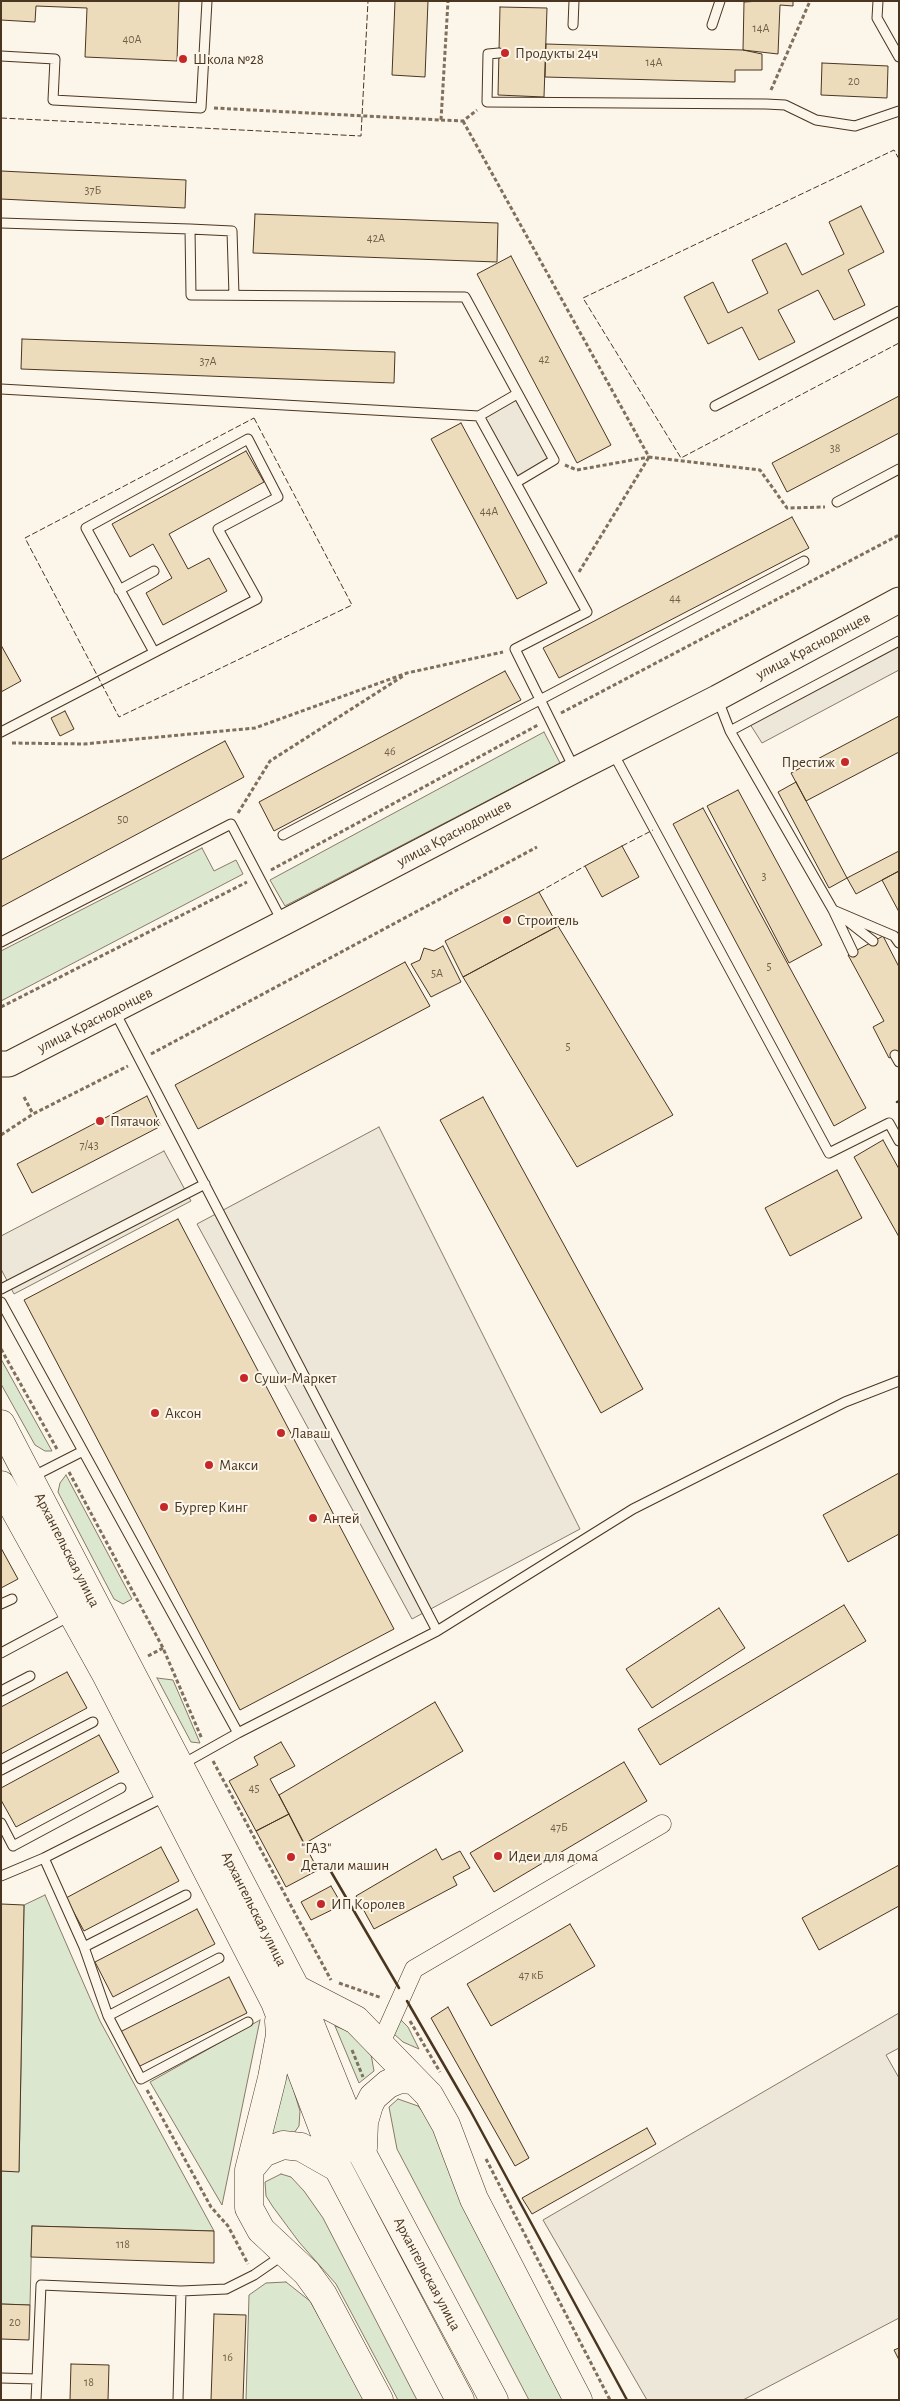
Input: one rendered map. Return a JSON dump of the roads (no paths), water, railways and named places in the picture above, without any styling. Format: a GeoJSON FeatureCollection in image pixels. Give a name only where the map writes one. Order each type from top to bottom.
{"type":"FeatureCollection","features":[{"type":"Feature","properties":{"kind":"main road","name":"улица Краснодонцев"},"geometry":{"type":"LineString","coordinates":[[4,1068],[575,770],[718,698],[899,601]]}},
{"type":"Feature","properties":{"kind":"main road","name":"Архангельская улица"},"geometry":{"type":"LineString","coordinates":[[1,1424],[179,1766],[285,1996],[363,2155],[494,2400]]}},
{"type":"Feature","properties":{"kind":"main road","name":"Архангельская улица"},"geometry":{"type":"LineString","coordinates":[[1,1485],[107,1676],[169,1795],[285,1996],[338,2168],[460,2400]]}},
{"type":"Feature","properties":{"kind":"main road"},"geometry":{"type":"LineString","coordinates":[[379,2400],[322,2295],[307,2273],[260,2230],[249,2208],[250,2170],[280,2035],[285,1996],[356,2020],[429,2096],[446,2125],[474,2199],[578,2400]]}},
{"type":"Feature","properties":{"kind":"main road"},"geometry":{"type":"LineString","coordinates":[[363,2155],[364,2122],[368,2105],[388,2084],[400,2080],[413,2080]]}},
{"type":"Feature","properties":{"kind":"main road"},"geometry":{"type":"LineString","coordinates":[[250,2170],[262,2153],[283,2145],[301,2147],[338,2168]]}},
{"type":"Feature","properties":{"kind":"street"},"geometry":{"type":"LineString","coordinates":[[380,2045],[400,2004],[414,1969],[662,1824]]}},
{"type":"Feature","properties":{"kind":"lane"},"geometry":{"type":"LineString","coordinates":[[1,56],[55,59],[53,100],[201,108],[207,1]]}},
{"type":"Feature","properties":{"kind":"lane"},"geometry":{"type":"LineString","coordinates":[[573,25],[574,1]]}},
{"type":"Feature","properties":{"kind":"lane"},"geometry":{"type":"LineString","coordinates":[[712,25],[720,1]]}},
{"type":"Feature","properties":{"kind":"lane"},"geometry":{"type":"LineString","coordinates":[[878,1],[877,18],[899,57]]}},
{"type":"Feature","properties":{"kind":"lane"},"geometry":{"type":"LineString","coordinates":[[499,53],[488,54],[487,102],[766,104],[785,106],[816,120],[855,126],[899,111]]}},
{"type":"Feature","properties":{"kind":"lane"},"geometry":{"type":"LineString","coordinates":[[1,223],[232,231],[234,295]]}},
{"type":"Feature","properties":{"kind":"lane"},"geometry":{"type":"LineString","coordinates":[[190,229],[191,295],[465,297],[554,460],[516,482]]}},
{"type":"Feature","properties":{"kind":"lane"},"geometry":{"type":"LineString","coordinates":[[715,406],[899,311]]}},
{"type":"Feature","properties":{"kind":"lane"},"geometry":{"type":"LineString","coordinates":[[1,389],[479,416],[517,394]]}},
{"type":"Feature","properties":{"kind":"lane"},"geometry":{"type":"LineString","coordinates":[[479,416],[587,612],[515,650],[575,770]]}},
{"type":"Feature","properties":{"kind":"lane"},"geometry":{"type":"LineString","coordinates":[[1,732],[257,599],[218,529],[278,497],[248,439],[86,528],[154,652]]}},
{"type":"Feature","properties":{"kind":"lane"},"geometry":{"type":"LineString","coordinates":[[837,502],[899,469]]}},
{"type":"Feature","properties":{"kind":"lane"},"geometry":{"type":"LineString","coordinates":[[283,835],[804,562]]}},
{"type":"Feature","properties":{"kind":"lane"},"geometry":{"type":"LineString","coordinates":[[119,590],[154,571]]}},
{"type":"Feature","properties":{"kind":"lane"},"geometry":{"type":"LineString","coordinates":[[730,731],[899,641]]}},
{"type":"Feature","properties":{"kind":"lane"},"geometry":{"type":"LineString","coordinates":[[718,698],[730,731],[832,910],[853,952]]}},
{"type":"Feature","properties":{"kind":"lane"},"geometry":{"type":"LineString","coordinates":[[612,751],[829,1153],[889,1123],[899,1141]]}},
{"type":"Feature","properties":{"kind":"lane"},"geometry":{"type":"LineString","coordinates":[[1,942],[231,824],[283,923]]}},
{"type":"Feature","properties":{"kind":"lane"},"geometry":{"type":"LineString","coordinates":[[832,910],[897,939]]}},
{"type":"Feature","properties":{"kind":"lane"},"geometry":{"type":"LineString","coordinates":[[832,910],[873,941]]}},
{"type":"Feature","properties":{"kind":"lane"},"geometry":{"type":"LineString","coordinates":[[114,1010],[438,1631]]}},
{"type":"Feature","properties":{"kind":"lane"},"geometry":{"type":"LineString","coordinates":[[1,1289],[205,1184]]}},
{"type":"Feature","properties":{"kind":"lane"},"geometry":{"type":"LineString","coordinates":[[1,1302],[238,1733]]}},
{"type":"Feature","properties":{"kind":"lane"},"geometry":{"type":"LineString","coordinates":[[179,1766],[238,1733],[438,1631],[633,1509],[846,1402],[899,1381]]}},
{"type":"Feature","properties":{"kind":"lane"},"geometry":{"type":"LineString","coordinates":[[30,1478],[83,1452]]}},
{"type":"Feature","properties":{"kind":"lane"},"geometry":{"type":"LineString","coordinates":[[1,1604],[12,1599]]}},
{"type":"Feature","properties":{"kind":"lane"},"geometry":{"type":"LineString","coordinates":[[1,1653],[72,1615]]}},
{"type":"Feature","properties":{"kind":"lane"},"geometry":{"type":"LineString","coordinates":[[1,1691],[30,1676]]}},
{"type":"Feature","properties":{"kind":"lane"},"geometry":{"type":"LineString","coordinates":[[1,1770],[94,1722]]}},
{"type":"Feature","properties":{"kind":"lane"},"geometry":{"type":"LineString","coordinates":[[1,1823],[13,1846],[121,1788]]}},
{"type":"Feature","properties":{"kind":"lane"},"geometry":{"type":"LineString","coordinates":[[1,1876],[44,1858],[169,1795]]}},
{"type":"Feature","properties":{"kind":"lane"},"geometry":{"type":"LineString","coordinates":[[44,1858],[84,1947],[108,2016],[140,2079],[248,2022]]}},
{"type":"Feature","properties":{"kind":"lane"},"geometry":{"type":"LineString","coordinates":[[84,1947],[186,1895]]}},
{"type":"Feature","properties":{"kind":"lane"},"geometry":{"type":"LineString","coordinates":[[108,2016],[218,1958]]}},
{"type":"Feature","properties":{"kind":"lane"},"geometry":{"type":"LineString","coordinates":[[36,2400],[41,2285],[180,2291],[226,2289],[254,2275],[285,2253]]}},
{"type":"Feature","properties":{"kind":"lane"},"geometry":{"type":"LineString","coordinates":[[178,2400],[180,2291]]}},
{"type":"Feature","properties":{"kind":"lane"},"geometry":{"type":"LineString","coordinates":[[1,2378],[37,2379]]}},
{"type":"Feature","properties":{"kind":"place","name":"Продукты 24ч"},"geometry":{"type":"Point","coordinates":[505,53]}},
{"type":"Feature","properties":{"kind":"place","name":"Школа №28"},"geometry":{"type":"Point","coordinates":[183,59]}},
{"type":"Feature","properties":{"kind":"place","name":"Престиж"},"geometry":{"type":"Point","coordinates":[845,762]}},
{"type":"Feature","properties":{"kind":"place","name":"Строитель"},"geometry":{"type":"Point","coordinates":[507,920]}},
{"type":"Feature","properties":{"kind":"place","name":"Пятачок"},"geometry":{"type":"Point","coordinates":[100,1121]}},
{"type":"Feature","properties":{"kind":"place","name":"Суши-Маркет"},"geometry":{"type":"Point","coordinates":[244,1378]}},
{"type":"Feature","properties":{"kind":"place","name":"Аксон"},"geometry":{"type":"Point","coordinates":[155,1413]}},
{"type":"Feature","properties":{"kind":"place","name":"Лаваш"},"geometry":{"type":"Point","coordinates":[281,1433]}},
{"type":"Feature","properties":{"kind":"place","name":"Макси"},"geometry":{"type":"Point","coordinates":[209,1465]}},
{"type":"Feature","properties":{"kind":"place","name":"Бургер Кинг"},"geometry":{"type":"Point","coordinates":[164,1507]}},
{"type":"Feature","properties":{"kind":"place","name":"Антей"},"geometry":{"type":"Point","coordinates":[313,1518]}},
{"type":"Feature","properties":{"kind":"place","name":"Идеи для дома"},"geometry":{"type":"Point","coordinates":[498,1856]}},
{"type":"Feature","properties":{"kind":"place","name":"\"ГАЗ\" Детали машин"},"geometry":{"type":"Point","coordinates":[291,1857]}},
{"type":"Feature","properties":{"kind":"place","name":"ИП Королев"},"geometry":{"type":"Point","coordinates":[321,1904]}}]}
